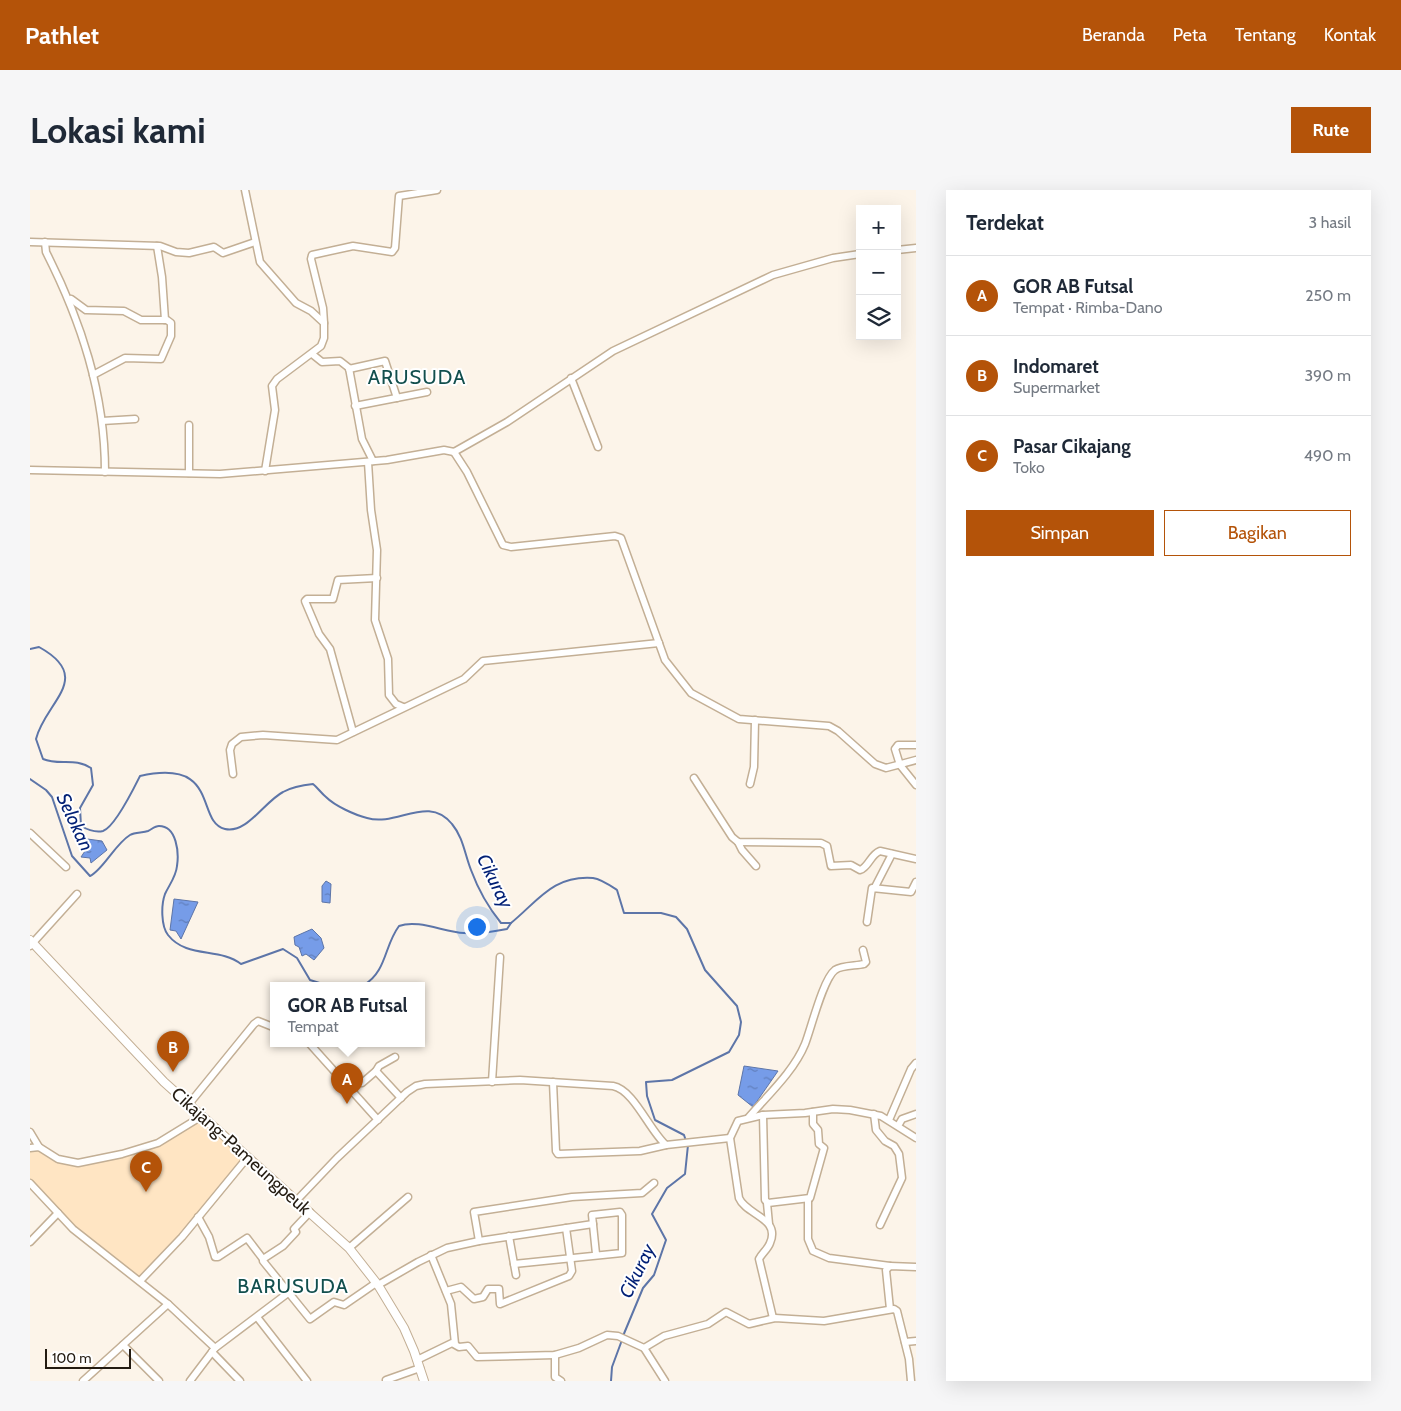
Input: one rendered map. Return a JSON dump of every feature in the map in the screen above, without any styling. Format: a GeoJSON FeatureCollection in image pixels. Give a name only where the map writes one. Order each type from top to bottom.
{"type":"FeatureCollection","features":[{"type":"Feature","properties":{"kind":"main road","name":"Cikajang-Pameungpeuk"},"geometry":{"type":"LineString","coordinates":[[31,943],[119,1035],[189,1104],[348,1248],[378,1284],[404,1328],[424,1381]]}},
{"type":"Feature","properties":{"kind":"street"},"geometry":{"type":"LineString","coordinates":[[245,190],[261,264],[296,303],[311,311],[324,323]]}},
{"type":"Feature","properties":{"kind":"street"},"geometry":{"type":"LineString","coordinates":[[264,472],[275,410],[272,386],[277,379],[312,354],[323,342],[323,308],[311,259],[312,255],[353,246],[392,252],[395,248],[399,196],[437,190]]}},
{"type":"Feature","properties":{"kind":"street"},"geometry":{"type":"LineString","coordinates":[[30,242],[157,246],[190,253],[214,247],[223,253],[255,242]]}},
{"type":"Feature","properties":{"kind":"street"},"geometry":{"type":"LineString","coordinates":[[46,242],[46,252],[70,299],[93,375],[102,421],[105,472]]}},
{"type":"Feature","properties":{"kind":"street"},"geometry":{"type":"LineString","coordinates":[[157,246],[162,277],[165,320]]}},
{"type":"Feature","properties":{"kind":"street"},"geometry":{"type":"LineString","coordinates":[[901,250],[916,248]]}},
{"type":"Feature","properties":{"kind":"street"},"geometry":{"type":"LineString","coordinates":[[30,470],[189,473],[264,472],[370,461],[444,450],[454,452],[507,422],[613,351],[773,275],[833,258],[856,255]]}},
{"type":"Feature","properties":{"kind":"street"},"geometry":{"type":"LineString","coordinates":[[70,299],[86,310],[124,310],[141,320],[165,320],[171,323],[172,330],[161,359],[124,358],[93,375]]}},
{"type":"Feature","properties":{"kind":"street"},"geometry":{"type":"LineString","coordinates":[[312,354],[322,362],[341,361],[349,369],[362,439],[370,461],[371,510],[377,546],[375,620],[388,659],[388,695],[396,704],[403,706]]}},
{"type":"Feature","properties":{"kind":"street"},"geometry":{"type":"LineString","coordinates":[[349,369],[385,361],[397,398]]}},
{"type":"Feature","properties":{"kind":"street"},"geometry":{"type":"LineString","coordinates":[[571,378],[598,447]]}},
{"type":"Feature","properties":{"kind":"street"},"geometry":{"type":"LineString","coordinates":[[355,406],[427,392]]}},
{"type":"Feature","properties":{"kind":"street"},"geometry":{"type":"LineString","coordinates":[[102,421],[135,419]]}},
{"type":"Feature","properties":{"kind":"street"},"geometry":{"type":"LineString","coordinates":[[189,425],[189,473]]}},
{"type":"Feature","properties":{"kind":"street"},"geometry":{"type":"LineString","coordinates":[[454,452],[467,472],[503,545],[511,547],[615,536],[621,538],[659,643],[670,667],[694,696],[735,717],[829,726],[838,731],[878,766],[886,768],[916,760]]}},
{"type":"Feature","properties":{"kind":"street"},"geometry":{"type":"LineString","coordinates":[[353,732],[330,649],[319,634],[304,601],[307,599],[333,599],[338,580],[376,578]]}},
{"type":"Feature","properties":{"kind":"street"},"geometry":{"type":"LineString","coordinates":[[233,774],[230,750],[232,744],[241,738],[263,735],[334,741],[392,714],[403,706],[467,677],[483,661],[659,643]]}},
{"type":"Feature","properties":{"kind":"street"},"geometry":{"type":"LineString","coordinates":[[750,784],[754,767],[755,720]]}},
{"type":"Feature","properties":{"kind":"street"},"geometry":{"type":"LineString","coordinates":[[916,745],[898,745],[895,755],[916,785]]}},
{"type":"Feature","properties":{"kind":"street"},"geometry":{"type":"LineString","coordinates":[[694,778],[732,837],[756,866]]}},
{"type":"Feature","properties":{"kind":"street"},"geometry":{"type":"LineString","coordinates":[[30,833],[66,867]]}},
{"type":"Feature","properties":{"kind":"street"},"geometry":{"type":"LineString","coordinates":[[738,842],[820,843],[826,846],[831,866],[852,865],[860,870],[865,868],[874,853],[882,851],[916,859]]}},
{"type":"Feature","properties":{"kind":"street"},"geometry":{"type":"LineString","coordinates":[[867,922],[872,888],[875,887],[892,854]]}},
{"type":"Feature","properties":{"kind":"street"},"geometry":{"type":"LineString","coordinates":[[875,887],[910,892],[916,882]]}},
{"type":"Feature","properties":{"kind":"street"},"geometry":{"type":"LineString","coordinates":[[31,943],[77,894]]}},
{"type":"Feature","properties":{"kind":"street"},"geometry":{"type":"LineString","coordinates":[[750,1117],[798,1058],[806,1041],[824,987],[832,973],[837,969],[864,964],[866,962],[863,950]]}},
{"type":"Feature","properties":{"kind":"street"},"geometry":{"type":"LineString","coordinates":[[492,1082],[500,957]]}},
{"type":"Feature","properties":{"kind":"street"},"geometry":{"type":"LineString","coordinates":[[189,1104],[256,1022],[270,1027]]}},
{"type":"Feature","properties":{"kind":"street"},"geometry":{"type":"LineString","coordinates":[[313,1047],[378,1120]]}},
{"type":"Feature","properties":{"kind":"street"},"geometry":{"type":"LineString","coordinates":[[362,1082],[376,1071],[379,1066],[395,1057]]}},
{"type":"Feature","properties":{"kind":"street"},"geometry":{"type":"LineString","coordinates":[[889,1120],[911,1069],[916,1063]]}},
{"type":"Feature","properties":{"kind":"street"},"geometry":{"type":"LineString","coordinates":[[376,1071],[401,1098]]}},
{"type":"Feature","properties":{"kind":"street"},"geometry":{"type":"LineString","coordinates":[[297,1200],[337,1158],[416,1086],[520,1080],[621,1087],[656,1137],[666,1145]]}},
{"type":"Feature","properties":{"kind":"street"},"geometry":{"type":"LineString","coordinates":[[553,1082],[556,1151],[558,1154],[640,1151],[681,1142],[730,1138]]}},
{"type":"Feature","properties":{"kind":"street"},"geometry":{"type":"LineString","coordinates":[[769,1224],[740,1201],[730,1138],[738,1121],[763,1115],[813,1112],[834,1108],[874,1114],[889,1120],[916,1138]]}},
{"type":"Feature","properties":{"kind":"street"},"geometry":{"type":"LineString","coordinates":[[813,1112],[813,1124],[818,1130],[819,1144],[824,1150],[808,1200],[808,1239],[813,1251],[829,1258],[890,1266],[916,1267]]}},
{"type":"Feature","properties":{"kind":"street"},"geometry":{"type":"LineString","coordinates":[[874,1114],[876,1130],[897,1150],[902,1178],[880,1225]]}},
{"type":"Feature","properties":{"kind":"street"},"geometry":{"type":"LineString","coordinates":[[898,1126],[902,1119],[916,1114]]}},
{"type":"Feature","properties":{"kind":"street"},"geometry":{"type":"LineString","coordinates":[[763,1115],[765,1200],[768,1203],[771,1242],[760,1259],[773,1318]]}},
{"type":"Feature","properties":{"kind":"street"},"geometry":{"type":"LineString","coordinates":[[30,1132],[39,1147],[58,1159],[78,1163],[122,1154],[158,1143],[202,1116]]}},
{"type":"Feature","properties":{"kind":"street"},"geometry":{"type":"LineString","coordinates":[[30,1148],[39,1147]]}},
{"type":"Feature","properties":{"kind":"street"},"geometry":{"type":"LineString","coordinates":[[140,1281],[182,1237],[247,1158]]}},
{"type":"Feature","properties":{"kind":"street"},"geometry":{"type":"LineString","coordinates":[[30,1183],[73,1229],[168,1304],[240,1381]]}},
{"type":"Feature","properties":{"kind":"street"},"geometry":{"type":"LineString","coordinates":[[479,1241],[474,1212],[572,1197],[642,1193],[654,1183]]}},
{"type":"Feature","properties":{"kind":"street"},"geometry":{"type":"LineString","coordinates":[[348,1248],[408,1197]]}},
{"type":"Feature","properties":{"kind":"street"},"geometry":{"type":"LineString","coordinates":[[768,1203],[808,1200]]}},
{"type":"Feature","properties":{"kind":"street"},"geometry":{"type":"LineString","coordinates":[[514,1264],[623,1252],[622,1215],[618,1211],[593,1214],[596,1254]]}},
{"type":"Feature","properties":{"kind":"street"},"geometry":{"type":"LineString","coordinates":[[263,1259],[290,1240],[296,1232],[294,1229],[310,1212]]}},
{"type":"Feature","properties":{"kind":"street"},"geometry":{"type":"LineString","coordinates":[[30,1242],[58,1213]]}},
{"type":"Feature","properties":{"kind":"street"},"geometry":{"type":"LineString","coordinates":[[198,1217],[208,1237],[214,1257],[218,1257],[242,1239],[247,1238],[263,1259],[262,1262],[311,1319],[334,1302],[344,1305],[378,1284],[447,1248],[509,1236],[593,1224]]}},
{"type":"Feature","properties":{"kind":"street"},"geometry":{"type":"LineString","coordinates":[[446,1291],[460,1287],[474,1299],[483,1296],[488,1289],[499,1289],[500,1304],[569,1276],[572,1271],[566,1228]]}},
{"type":"Feature","properties":{"kind":"street"},"geometry":{"type":"LineString","coordinates":[[509,1236],[516,1275]]}},
{"type":"Feature","properties":{"kind":"street"},"geometry":{"type":"LineString","coordinates":[[431,1255],[452,1309],[455,1344]]}},
{"type":"Feature","properties":{"kind":"street"},"geometry":{"type":"LineString","coordinates":[[890,1266],[887,1267],[886,1273],[890,1309]]}},
{"type":"Feature","properties":{"kind":"street"},"geometry":{"type":"LineString","coordinates":[[190,1381],[213,1350],[288,1292]]}},
{"type":"Feature","properties":{"kind":"street"},"geometry":{"type":"LineString","coordinates":[[83,1381],[168,1304]]}},
{"type":"Feature","properties":{"kind":"street"},"geometry":{"type":"LineString","coordinates":[[644,1348],[664,1336],[708,1324],[726,1312],[749,1324],[773,1318],[824,1321],[890,1309],[897,1311],[905,1342],[911,1381]]}},
{"type":"Feature","properties":{"kind":"street"},"geometry":{"type":"LineString","coordinates":[[257,1317],[307,1381]]}},
{"type":"Feature","properties":{"kind":"street"},"geometry":{"type":"LineString","coordinates":[[386,1380],[419,1364],[449,1344],[455,1344],[459,1347],[468,1346],[477,1357],[555,1355],[579,1348],[607,1334],[618,1336],[644,1348],[665,1381]]}},
{"type":"Feature","properties":{"kind":"street"},"geometry":{"type":"LineString","coordinates":[[905,1342],[916,1341]]}},
{"type":"Feature","properties":{"kind":"street"},"geometry":{"type":"LineString","coordinates":[[123,1345],[159,1381]]}},
{"type":"Feature","properties":{"kind":"street"},"geometry":{"type":"LineString","coordinates":[[555,1355],[555,1377],[561,1381]]}},
{"type":"Feature","properties":{"kind":"shaded area"},"geometry":{"type":"Polygon","coordinates":[[[202,1116],[247,1158],[140,1281],[73,1229],[30,1183],[30,1148],[35,1146],[58,1159],[78,1163],[158,1143],[202,1116]]]}},
{"type":"Feature","properties":{"kind":"water"},"geometry":{"type":"Polygon","coordinates":[[[80,838],[102,841],[107,850],[91,863],[90,858],[81,857],[85,851],[80,838]]]}},
{"type":"Feature","properties":{"kind":"water"},"geometry":{"type":"Polygon","coordinates":[[[326,881],[331,884],[330,903],[322,902],[322,886],[326,881]]]}},
{"type":"Feature","properties":{"kind":"water"},"geometry":{"type":"Polygon","coordinates":[[[174,899],[198,902],[181,939],[176,931],[170,930],[174,899]]]}},
{"type":"Feature","properties":{"kind":"water"},"geometry":{"type":"Polygon","coordinates":[[[312,929],[321,938],[324,948],[314,960],[306,954],[302,956],[299,947],[295,945],[294,937],[312,929]]]}},
{"type":"Feature","properties":{"kind":"water"},"geometry":{"type":"Polygon","coordinates":[[[744,1066],[778,1071],[753,1107],[738,1095],[744,1066]]]}},
{"type":"Feature","properties":{"kind":"waterway","name":"Cikuray"},"geometry":{"type":"LineString","coordinates":[[30,649],[39,647],[55,658],[63,669],[65,680],[62,691],[41,726],[36,739],[43,759],[55,762],[79,763],[91,768],[93,785],[80,808],[81,826],[89,830],[100,832],[108,828],[124,806],[140,776],[166,773],[183,776],[195,783],[202,793],[210,815],[216,824],[225,829],[241,827],[283,792],[298,786],[313,784],[335,804],[367,818],[378,820],[390,819],[422,811],[443,815],[456,829],[477,884],[501,923],[511,923],[547,891],[557,885],[579,878],[593,878],[617,890],[624,913],[661,913],[676,917],[687,929],[705,970],[737,1006],[741,1022],[739,1035],[729,1052],[672,1080],[646,1082],[647,1096],[655,1120],[684,1135],[686,1141]]}},
{"type":"Feature","properties":{"kind":"waterway","name":"Selokan"},"geometry":{"type":"LineString","coordinates":[[30,779],[46,790],[52,797],[72,856],[90,876],[100,868],[119,844],[130,835],[148,831],[158,826],[170,830],[176,841],[178,861],[175,874],[165,894],[162,915],[168,935],[176,942],[184,947],[223,956],[241,964],[283,949],[297,958],[310,980],[316,982]]}},
{"type":"Feature","properties":{"kind":"waterway","name":"Selokan"},"geometry":{"type":"LineString","coordinates":[[368,982],[377,973],[399,926],[414,924],[456,932],[475,933],[507,929],[511,923]]}},
{"type":"Feature","properties":{"kind":"waterway","name":"Cikuray"},"geometry":{"type":"LineString","coordinates":[[623,1336],[643,1288],[654,1275],[666,1240],[652,1214],[667,1188],[685,1174],[688,1145]]}},
{"type":"Feature","properties":{"kind":"waterway","name":"Cikuray"},"geometry":{"type":"LineString","coordinates":[[611,1381],[612,1367],[622,1340]]}},
{"type":"Feature","properties":{"kind":"place","name":"Indomaret"},"geometry":{"type":"Point","coordinates":[173,1072]}},
{"type":"Feature","properties":{"kind":"place","name":"GOR AB Futsal"},"geometry":{"type":"Point","coordinates":[347,1104]}},
{"type":"Feature","properties":{"kind":"place","name":"Pasar Cikajang"},"geometry":{"type":"Point","coordinates":[146,1192]}},
{"type":"Feature","properties":{"kind":"district","name":"ARUSUDA"},"geometry":{"type":"Point","coordinates":[417,377]}},
{"type":"Feature","properties":{"kind":"district","name":"BARUSUDA"},"geometry":{"type":"Point","coordinates":[293,1286]}}]}
